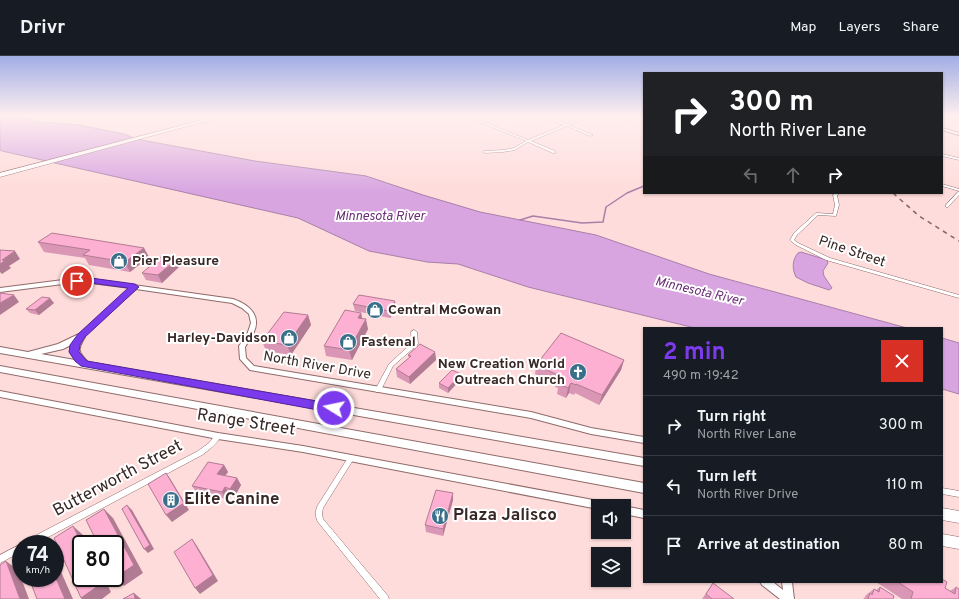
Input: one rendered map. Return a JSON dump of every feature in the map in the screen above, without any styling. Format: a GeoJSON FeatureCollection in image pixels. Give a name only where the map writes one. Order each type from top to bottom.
{"type":"FeatureCollection","features":[{"type":"Feature","properties":{"kind":"highway"},"geometry":{"type":"LineString","coordinates":[[0,174],[123,141]]}},
{"type":"Feature","properties":{"kind":"highway"},"geometry":{"type":"LineString","coordinates":[[22,354],[51,350],[69,343],[81,336]]}},
{"type":"Feature","properties":{"kind":"highway"},"geometry":{"type":"LineString","coordinates":[[81,336],[75,345],[74,352],[78,359],[85,364]]}},
{"type":"Feature","properties":{"kind":"highway"},"geometry":{"type":"LineString","coordinates":[[0,350],[643,462]]}},
{"type":"Feature","properties":{"kind":"highway"},"geometry":{"type":"LineString","coordinates":[[0,369],[643,488]]}},
{"type":"Feature","properties":{"kind":"highway"},"geometry":{"type":"LineString","coordinates":[[943,514],[959,517]]}},
{"type":"Feature","properties":{"kind":"highway"},"geometry":{"type":"LineString","coordinates":[[943,540],[959,543]]}},
{"type":"Feature","properties":{"kind":"street"},"geometry":{"type":"LineString","coordinates":[[485,152],[503,151],[515,148],[527,141]]}},
{"type":"Feature","properties":{"kind":"street"},"geometry":{"type":"LineString","coordinates":[[529,141],[554,152]]}},
{"type":"Feature","properties":{"kind":"street"},"geometry":{"type":"LineString","coordinates":[[943,155],[959,159]]}},
{"type":"Feature","properties":{"kind":"street"},"geometry":{"type":"LineString","coordinates":[[943,185],[959,192],[947,206]]}},
{"type":"Feature","properties":{"kind":"street","name":"Pine Street"},"geometry":{"type":"LineString","coordinates":[[836,194],[835,195],[837,206],[835,214],[818,214],[795,234],[792,240],[828,259],[959,296]]}},
{"type":"Feature","properties":{"kind":"street","name":"North River Drive"},"geometry":{"type":"LineString","coordinates":[[0,290],[63,282],[91,281],[233,301],[246,308],[253,316],[254,323],[251,334],[242,346],[243,359],[252,368],[531,415],[591,431],[643,440]]}},
{"type":"Feature","properties":{"kind":"street"},"geometry":{"type":"LineString","coordinates":[[81,336],[135,287]]}},
{"type":"Feature","properties":{"kind":"street"},"geometry":{"type":"LineString","coordinates":[[378,390],[391,365],[415,344],[414,332]]}},
{"type":"Feature","properties":{"kind":"street","name":"Range Street"},"geometry":{"type":"LineString","coordinates":[[0,394],[218,436],[351,458],[591,504]]}},
{"type":"Feature","properties":{"kind":"street","name":"Butterworth Street"},"geometry":{"type":"LineString","coordinates":[[45,535],[200,453],[211,445],[218,436]]}},
{"type":"Feature","properties":{"kind":"street"},"geometry":{"type":"LineString","coordinates":[[351,458],[320,507],[320,520],[385,599]]}},
{"type":"Feature","properties":{"kind":"street"},"geometry":{"type":"LineString","coordinates":[[943,491],[959,494]]}},
{"type":"Feature","properties":{"kind":"street"},"geometry":{"type":"LineString","coordinates":[[631,511],[643,514]]}},
{"type":"Feature","properties":{"kind":"street"},"geometry":{"type":"LineString","coordinates":[[0,559],[12,553]]}},
{"type":"Feature","properties":{"kind":"street"},"geometry":{"type":"LineString","coordinates":[[766,583],[789,599]]}},
{"type":"Feature","properties":{"kind":"street"},"geometry":{"type":"LineString","coordinates":[[787,583],[789,599]]}},
{"type":"Feature","properties":{"kind":"water","name":"Minnesota River"},"geometry":{"type":"Polygon","coordinates":[[[0,141],[149,141],[255,161],[366,176],[480,212],[596,235],[709,274],[903,327],[691,327],[528,287],[458,264],[427,262],[369,251],[298,218],[0,150],[0,141]]]}},
{"type":"Feature","properties":{"kind":"water"},"geometry":{"type":"Polygon","coordinates":[[[801,252],[827,260],[828,263],[823,271],[824,276],[832,288],[829,290],[796,277],[793,268],[794,262],[798,253],[801,252]]]}},
{"type":"Feature","properties":{"kind":"water"},"geometry":{"type":"Polygon","coordinates":[[[943,338],[959,343],[959,394],[943,389],[943,338]]]}},
{"type":"Feature","properties":{"kind":"building"},"geometry":{"type":"Polygon","coordinates":[[[52,233],[144,248],[125,262],[83,255],[90,250],[38,242],[52,233]]]}},
{"type":"Feature","properties":{"kind":"building"},"geometry":{"type":"Polygon","coordinates":[[[0,250],[15,251],[2,260],[5,261],[0,264],[0,250]]]}},
{"type":"Feature","properties":{"kind":"building"},"geometry":{"type":"Polygon","coordinates":[[[161,257],[177,259],[158,275],[142,273],[161,257]]]}},
{"type":"Feature","properties":{"kind":"building"},"geometry":{"type":"Polygon","coordinates":[[[0,293],[14,295],[0,303],[0,293]]]}},
{"type":"Feature","properties":{"kind":"building"},"geometry":{"type":"Polygon","coordinates":[[[359,295],[395,301],[389,311],[353,304],[359,295]]]}},
{"type":"Feature","properties":{"kind":"building"},"geometry":{"type":"Polygon","coordinates":[[[42,297],[50,298],[35,310],[26,309],[42,297]]]}},
{"type":"Feature","properties":{"kind":"building"},"geometry":{"type":"Polygon","coordinates":[[[345,310],[361,313],[358,318],[366,319],[349,350],[324,346],[345,310]]]}},
{"type":"Feature","properties":{"kind":"building"},"geometry":{"type":"Polygon","coordinates":[[[284,312],[308,315],[287,345],[262,341],[284,312]]]}},
{"type":"Feature","properties":{"kind":"building","name":"New Creation World Outreach Church"},"geometry":{"type":"Polygon","coordinates":[[[561,333],[624,360],[602,395],[576,384],[571,383],[568,388],[559,384],[562,379],[557,377],[558,375],[536,365],[561,333]]]}},
{"type":"Feature","properties":{"kind":"building"},"geometry":{"type":"Polygon","coordinates":[[[420,344],[435,352],[409,377],[396,369],[411,356],[408,355],[420,344]]]}},
{"type":"Feature","properties":{"kind":"building"},"geometry":{"type":"Polygon","coordinates":[[[452,370],[461,374],[448,388],[439,383],[452,370]]]}},
{"type":"Feature","properties":{"kind":"building"},"geometry":{"type":"Polygon","coordinates":[[[208,462],[224,465],[217,474],[237,478],[230,489],[225,487],[222,492],[192,486],[208,462]]]}},
{"type":"Feature","properties":{"kind":"building","name":"Elite Canine"},"geometry":{"type":"Polygon","coordinates":[[[166,473],[184,503],[166,515],[148,484],[166,473]]]}},
{"type":"Feature","properties":{"kind":"building","name":"Plaza Jalisco"},"geometry":{"type":"Polygon","coordinates":[[[436,490],[453,493],[443,529],[425,525],[436,490]]]}},
{"type":"Feature","properties":{"kind":"building"},"geometry":{"type":"Polygon","coordinates":[[[127,505],[150,545],[144,549],[122,509],[127,505]]]}},
{"type":"Feature","properties":{"kind":"building"},"geometry":{"type":"Polygon","coordinates":[[[104,509],[118,535],[94,535],[86,520],[104,509]]]}},
{"type":"Feature","properties":{"kind":"building"},"geometry":{"type":"Polygon","coordinates":[[[73,526],[78,535],[72,535],[72,578],[64,560],[64,535],[59,535],[73,526]]]}},
{"type":"Feature","properties":{"kind":"building"},"geometry":{"type":"Polygon","coordinates":[[[192,539],[213,575],[195,588],[174,552],[192,539]]]}},
{"type":"Feature","properties":{"kind":"building"},"geometry":{"type":"Polygon","coordinates":[[[124,546],[134,565],[124,572],[124,546]]]}},
{"type":"Feature","properties":{"kind":"building"},"geometry":{"type":"Polygon","coordinates":[[[6,561],[12,577],[12,587],[16,587],[20,599],[0,599],[0,565],[6,561]]]}},
{"type":"Feature","properties":{"kind":"building"},"geometry":{"type":"Polygon","coordinates":[[[943,580],[947,582],[945,588],[955,594],[956,587],[959,589],[959,599],[911,599],[913,592],[900,583],[943,583],[943,580]]]}},
{"type":"Feature","properties":{"kind":"building"},"geometry":{"type":"Polygon","coordinates":[[[713,583],[734,599],[712,599],[706,594],[713,583]]]}},
{"type":"Feature","properties":{"kind":"building"},"geometry":{"type":"Polygon","coordinates":[[[32,587],[60,587],[65,599],[37,599],[32,587]]]}},
{"type":"Feature","properties":{"kind":"building"},"geometry":{"type":"Polygon","coordinates":[[[76,587],[97,587],[81,598],[76,587]]]}},
{"type":"Feature","properties":{"kind":"building"},"geometry":{"type":"Polygon","coordinates":[[[880,587],[894,596],[893,599],[868,599],[870,593],[872,595],[874,589],[879,592],[880,587]]]}},
{"type":"Feature","properties":{"kind":"building"},"geometry":{"type":"Polygon","coordinates":[[[134,593],[135,599],[123,599],[134,593]]]}},
{"type":"Feature","properties":{"kind":"waterway"},"geometry":{"type":"LineString","coordinates":[[520,220],[533,216],[582,223],[603,222],[606,207],[627,193],[643,186]]}},
{"type":"Feature","properties":{"kind":"railway"},"geometry":{"type":"LineString","coordinates":[[894,194],[919,216],[959,241]]}},
{"type":"Feature","properties":{"kind":"place","name":"Pier Pleasure"},"geometry":{"type":"Point","coordinates":[119,261]}},
{"type":"Feature","properties":{"kind":"place","name":"Central McGowan"},"geometry":{"type":"Point","coordinates":[375,310]}},
{"type":"Feature","properties":{"kind":"place","name":"Harley-Davidson"},"geometry":{"type":"Point","coordinates":[289,338]}},
{"type":"Feature","properties":{"kind":"place","name":"Fastenal"},"geometry":{"type":"Point","coordinates":[348,342]}},
{"type":"Feature","properties":{"kind":"place","name":"New Creation World Outreach Church"},"geometry":{"type":"Point","coordinates":[578,372]}},
{"type":"Feature","properties":{"kind":"place","name":"Elite Canine"},"geometry":{"type":"Point","coordinates":[171,500]}},
{"type":"Feature","properties":{"kind":"place","name":"Plaza Jalisco"},"geometry":{"type":"Point","coordinates":[440,516]}},
{"type":"Feature","properties":{"kind":"route"},"geometry":{"type":"LineString","coordinates":[[77,281],[91,281],[135,287],[81,336],[75,345],[74,352],[78,359],[85,364],[334,408]]}}]}
